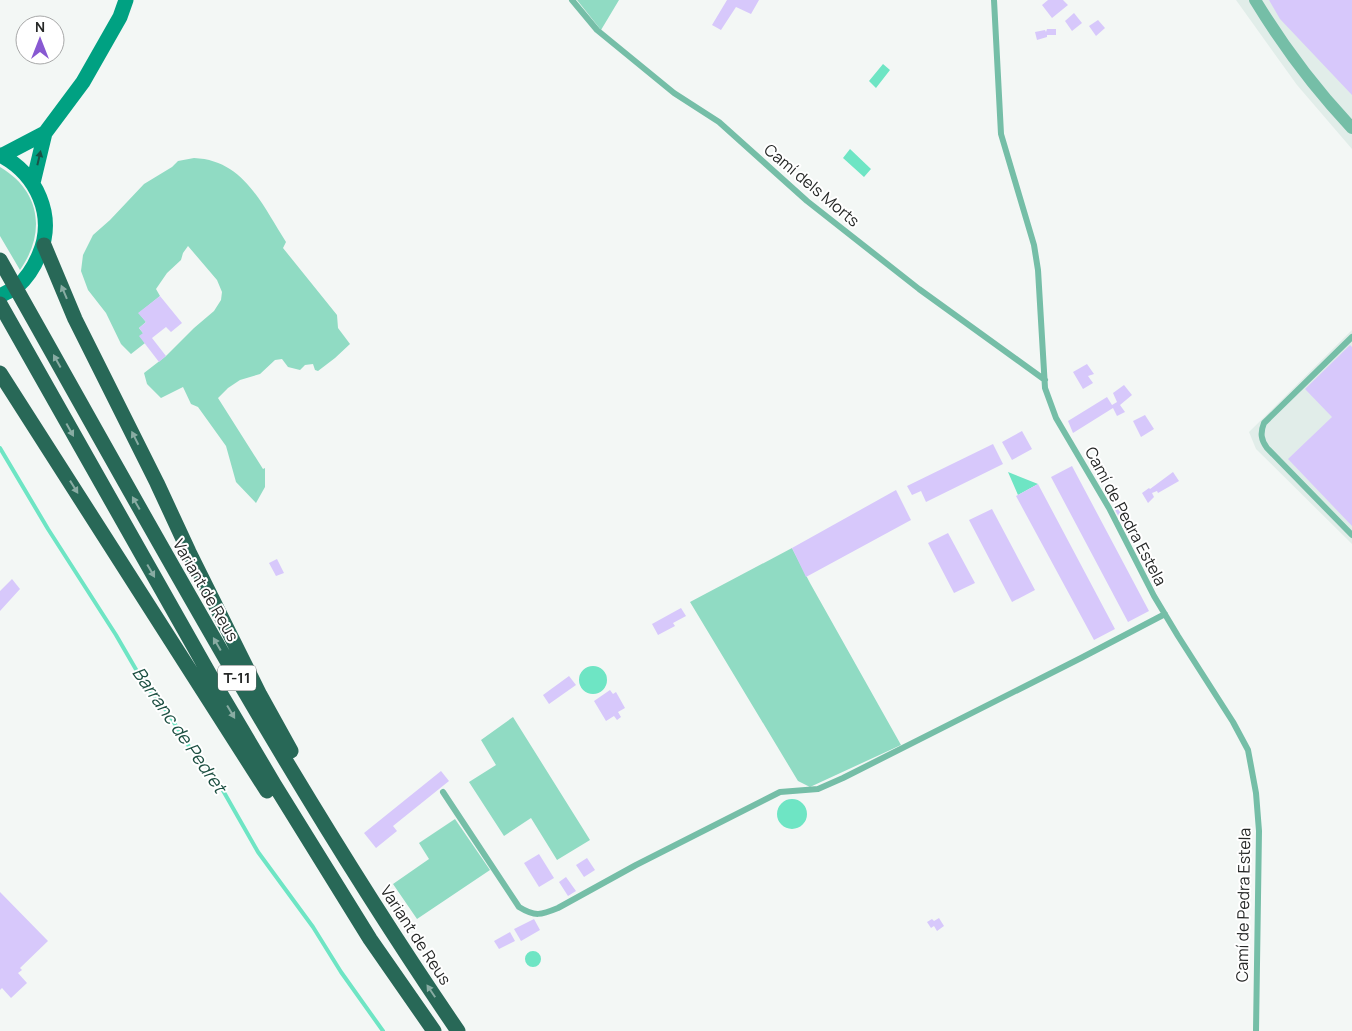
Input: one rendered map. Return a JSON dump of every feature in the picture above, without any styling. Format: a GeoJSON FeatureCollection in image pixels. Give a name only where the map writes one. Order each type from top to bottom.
{"type":"FeatureCollection","features":[{"type":"Feature","properties":{"kind":"highway"},"geometry":{"type":"LineString","coordinates":[[44,245],[75,319],[260,695],[400,946]]}},
{"type":"Feature","properties":{"kind":"highway","name":"Variant de Reus"},"geometry":{"type":"LineString","coordinates":[[0,260],[141,512],[285,761],[400,946],[458,1031]]}},
{"type":"Feature","properties":{"kind":"highway","name":"T-11"},"geometry":{"type":"LineString","coordinates":[[0,304],[219,692],[370,939],[432,1031]]}},
{"type":"Feature","properties":{"kind":"highway"},"geometry":{"type":"LineString","coordinates":[[0,373],[364,943],[432,1031]]}},
{"type":"Feature","properties":{"kind":"main road"},"geometry":{"type":"LineString","coordinates":[[33,183],[45,133],[83,82],[120,17],[126,0]]}},
{"type":"Feature","properties":{"kind":"main road"},"geometry":{"type":"LineString","coordinates":[[0,296],[17,286],[34,268],[44,245],[46,224],[42,202],[33,183],[19,167],[1,155],[45,133]]}},
{"type":"Feature","properties":{"kind":"street"},"geometry":{"type":"LineString","coordinates":[[1255,0],[1306,75],[1351,126]]}},
{"type":"Feature","properties":{"kind":"lane","name":"Camí dels Morts"},"geometry":{"type":"LineString","coordinates":[[572,0],[597,30],[674,93],[719,122],[807,201],[919,289],[1045,380]]}},
{"type":"Feature","properties":{"kind":"lane","name":"Camí de Pedra Estela"},"geometry":{"type":"LineString","coordinates":[[994,0],[1001,134],[1034,245],[1041,292],[1045,388],[1056,418],[1109,508],[1164,614],[1233,722],[1248,750],[1256,793],[1259,831],[1256,1031]]}},
{"type":"Feature","properties":{"kind":"lane"},"geometry":{"type":"LineString","coordinates":[[1352,337],[1264,424],[1261,432],[1267,448],[1352,535]]}},
{"type":"Feature","properties":{"kind":"lane"},"geometry":{"type":"LineString","coordinates":[[443,792],[519,907],[530,914],[545,913],[558,908],[636,865],[780,792],[818,788],[843,778],[1164,614]]}},
{"type":"Feature","properties":{"kind":"shaded area"},"geometry":{"type":"Polygon","coordinates":[[[577,0],[619,0],[601,30],[577,0]]]}},
{"type":"Feature","properties":{"kind":"shaded area"},"geometry":{"type":"Polygon","coordinates":[[[1236,0],[1352,0],[1352,149],[1297,85],[1236,0]]]}},
{"type":"Feature","properties":{"kind":"shaded area"},"geometry":{"type":"Polygon","coordinates":[[[883,64],[890,70],[876,88],[869,81],[883,64]]]}},
{"type":"Feature","properties":{"kind":"shaded area"},"geometry":{"type":"Polygon","coordinates":[[[850,149],[871,169],[864,177],[843,158],[850,149]]]}},
{"type":"Feature","properties":{"kind":"shaded area"},"geometry":{"type":"Polygon","coordinates":[[[194,158],[211,161],[226,167],[250,187],[286,242],[283,248],[337,315],[338,328],[350,344],[318,371],[315,370],[313,364],[305,365],[300,370],[288,367],[282,359],[275,360],[260,374],[240,380],[218,398],[263,469],[265,468],[265,487],[256,503],[236,482],[226,446],[198,407],[191,404],[183,387],[161,398],[147,384],[144,373],[166,356],[214,311],[221,300],[222,292],[217,280],[188,246],[181,260],[167,273],[156,289],[160,296],[139,313],[146,322],[139,328],[143,333],[145,343],[131,354],[121,344],[106,313],[88,290],[81,271],[83,255],[93,235],[144,184],[172,167],[178,161],[194,158]]]}},
{"type":"Feature","properties":{"kind":"shaded area"},"geometry":{"type":"Polygon","coordinates":[[[0,167],[14,177],[24,188],[31,200],[35,214],[34,242],[20,270],[0,236],[0,167]]]}},
{"type":"Feature","properties":{"kind":"shaded area"},"geometry":{"type":"Polygon","coordinates":[[[1352,330],[1352,544],[1256,449],[1249,432],[1352,330]]]}},
{"type":"Feature","properties":{"kind":"shaded area"},"geometry":{"type":"Polygon","coordinates":[[[1008,472],[1038,484],[1018,495],[1008,472]]]}},
{"type":"Feature","properties":{"kind":"shaded area"},"geometry":{"type":"Polygon","coordinates":[[[792,548],[901,745],[810,787],[798,781],[690,602],[792,548]]]}},
{"type":"Feature","properties":{"kind":"shaded area"},"geometry":{"type":"Polygon","coordinates":[[[593,666],[603,670],[607,680],[603,690],[593,694],[583,690],[579,680],[583,670],[593,666]]]}},
{"type":"Feature","properties":{"kind":"shaded area"},"geometry":{"type":"Polygon","coordinates":[[[513,717],[590,840],[557,860],[531,818],[504,836],[469,782],[496,765],[481,740],[513,717]]]}},
{"type":"Feature","properties":{"kind":"shaded area"},"geometry":{"type":"Polygon","coordinates":[[[792,799],[798,800],[806,808],[806,820],[798,828],[792,829],[786,828],[778,820],[777,814],[778,808],[786,800],[792,799]]]}},
{"type":"Feature","properties":{"kind":"shaded area"},"geometry":{"type":"Polygon","coordinates":[[[455,819],[490,870],[417,919],[393,884],[429,859],[419,843],[455,819]]]}},
{"type":"Feature","properties":{"kind":"shaded area"},"geometry":{"type":"Polygon","coordinates":[[[533,951],[541,959],[533,967],[525,959],[533,951]]]}},
{"type":"Feature","properties":{"kind":"building"},"geometry":{"type":"Polygon","coordinates":[[[727,0],[759,0],[751,14],[736,7],[721,30],[712,25],[727,0]]]}},
{"type":"Feature","properties":{"kind":"building"},"geometry":{"type":"Polygon","coordinates":[[[1048,0],[1063,0],[1068,5],[1052,18],[1042,5],[1048,0]]]}},
{"type":"Feature","properties":{"kind":"building"},"geometry":{"type":"Polygon","coordinates":[[[1269,0],[1352,0],[1352,95],[1280,19],[1269,0]]]}},
{"type":"Feature","properties":{"kind":"building"},"geometry":{"type":"Polygon","coordinates":[[[1074,13],[1082,23],[1072,31],[1065,21],[1074,13]]]}},
{"type":"Feature","properties":{"kind":"building"},"geometry":{"type":"Polygon","coordinates":[[[1098,20],[1105,28],[1096,36],[1089,26],[1098,20]]]}},
{"type":"Feature","properties":{"kind":"building"},"geometry":{"type":"Polygon","coordinates":[[[1047,29],[1056,29],[1056,35],[1047,35],[1047,37],[1037,40],[1035,32],[1045,30],[1046,32],[1047,29]]]}},
{"type":"Feature","properties":{"kind":"building"},"geometry":{"type":"Polygon","coordinates":[[[160,296],[182,323],[171,332],[166,327],[152,338],[166,356],[159,362],[139,336],[143,333],[139,328],[146,322],[138,313],[160,296]]]}},
{"type":"Feature","properties":{"kind":"building"},"geometry":{"type":"Polygon","coordinates":[[[1350,345],[1352,347],[1352,526],[1288,459],[1332,417],[1305,389],[1350,345]]]}},
{"type":"Feature","properties":{"kind":"building"},"geometry":{"type":"Polygon","coordinates":[[[1087,364],[1094,374],[1088,376],[1093,383],[1083,389],[1073,372],[1087,364]]]}},
{"type":"Feature","properties":{"kind":"building"},"geometry":{"type":"Polygon","coordinates":[[[1124,385],[1132,395],[1120,405],[1125,412],[1117,416],[1113,408],[1073,433],[1068,421],[1107,397],[1112,405],[1117,402],[1113,393],[1124,385]]]}},
{"type":"Feature","properties":{"kind":"building"},"geometry":{"type":"Polygon","coordinates":[[[1145,415],[1154,429],[1141,437],[1133,421],[1145,415]]]}},
{"type":"Feature","properties":{"kind":"building"},"geometry":{"type":"Polygon","coordinates":[[[1022,431],[1032,449],[1012,460],[1002,442],[1022,431]]]}},
{"type":"Feature","properties":{"kind":"building"},"geometry":{"type":"Polygon","coordinates":[[[993,444],[1003,464],[926,502],[921,491],[912,495],[907,486],[993,444]]]}},
{"type":"Feature","properties":{"kind":"building"},"geometry":{"type":"Polygon","coordinates":[[[1072,466],[1149,611],[1128,622],[1051,477],[1072,466]]]}},
{"type":"Feature","properties":{"kind":"building"},"geometry":{"type":"Polygon","coordinates":[[[1173,472],[1179,481],[1158,493],[1157,491],[1152,493],[1154,497],[1148,503],[1142,493],[1173,472]]]}},
{"type":"Feature","properties":{"kind":"building"},"geometry":{"type":"Polygon","coordinates":[[[1038,484],[1115,629],[1094,640],[1016,496],[1038,484]]]}},
{"type":"Feature","properties":{"kind":"building"},"geometry":{"type":"Polygon","coordinates":[[[896,490],[911,520],[806,577],[792,548],[896,490]]]}},
{"type":"Feature","properties":{"kind":"building"},"geometry":{"type":"Polygon","coordinates":[[[992,509],[1035,590],[1012,602],[969,520],[992,509]]]}},
{"type":"Feature","properties":{"kind":"building"},"geometry":{"type":"Polygon","coordinates":[[[1120,509],[1129,525],[1125,528],[1115,510],[1120,509]]]}},
{"type":"Feature","properties":{"kind":"building"},"geometry":{"type":"Polygon","coordinates":[[[948,533],[975,583],[954,593],[928,543],[948,533]]]}},
{"type":"Feature","properties":{"kind":"building"},"geometry":{"type":"Polygon","coordinates":[[[277,559],[284,573],[276,576],[269,563],[277,559]]]}},
{"type":"Feature","properties":{"kind":"building"},"geometry":{"type":"Polygon","coordinates":[[[12,579],[20,589],[0,611],[0,591],[12,579]]]}},
{"type":"Feature","properties":{"kind":"building"},"geometry":{"type":"Polygon","coordinates":[[[681,608],[686,616],[673,623],[675,626],[658,635],[652,624],[681,608]]]}},
{"type":"Feature","properties":{"kind":"building"},"geometry":{"type":"Polygon","coordinates":[[[569,676],[576,685],[549,704],[543,695],[569,676]]]}},
{"type":"Feature","properties":{"kind":"building"},"geometry":{"type":"Polygon","coordinates":[[[610,690],[613,694],[616,692],[625,708],[618,712],[621,717],[617,720],[614,716],[606,721],[594,701],[610,690]]]}},
{"type":"Feature","properties":{"kind":"building"},"geometry":{"type":"Polygon","coordinates":[[[441,771],[449,781],[393,826],[397,831],[376,848],[364,833],[441,771]]]}},
{"type":"Feature","properties":{"kind":"building"},"geometry":{"type":"Polygon","coordinates":[[[539,854],[554,878],[539,887],[524,863],[539,854]]]}},
{"type":"Feature","properties":{"kind":"building"},"geometry":{"type":"Polygon","coordinates":[[[587,858],[595,870],[584,877],[576,865],[587,858]]]}},
{"type":"Feature","properties":{"kind":"building"},"geometry":{"type":"Polygon","coordinates":[[[566,877],[576,891],[568,896],[559,882],[566,877]]]}},
{"type":"Feature","properties":{"kind":"building"},"geometry":{"type":"Polygon","coordinates":[[[0,892],[48,941],[20,968],[22,970],[18,973],[27,983],[11,998],[2,988],[0,990],[0,892]]]}},
{"type":"Feature","properties":{"kind":"building"},"geometry":{"type":"Polygon","coordinates":[[[939,918],[944,926],[937,931],[934,926],[931,928],[927,922],[939,918]]]}},
{"type":"Feature","properties":{"kind":"building"},"geometry":{"type":"Polygon","coordinates":[[[534,919],[540,930],[521,941],[514,929],[534,919]]]}},
{"type":"Feature","properties":{"kind":"building"},"geometry":{"type":"Polygon","coordinates":[[[510,932],[515,941],[499,949],[494,941],[510,932]]]}},
{"type":"Feature","properties":{"kind":"waterway","name":"Barranc de Pedret"},"geometry":{"type":"LineString","coordinates":[[0,448],[145,685],[168,713],[188,745],[213,773],[258,852],[313,927],[341,972],[383,1031]]}}]}
